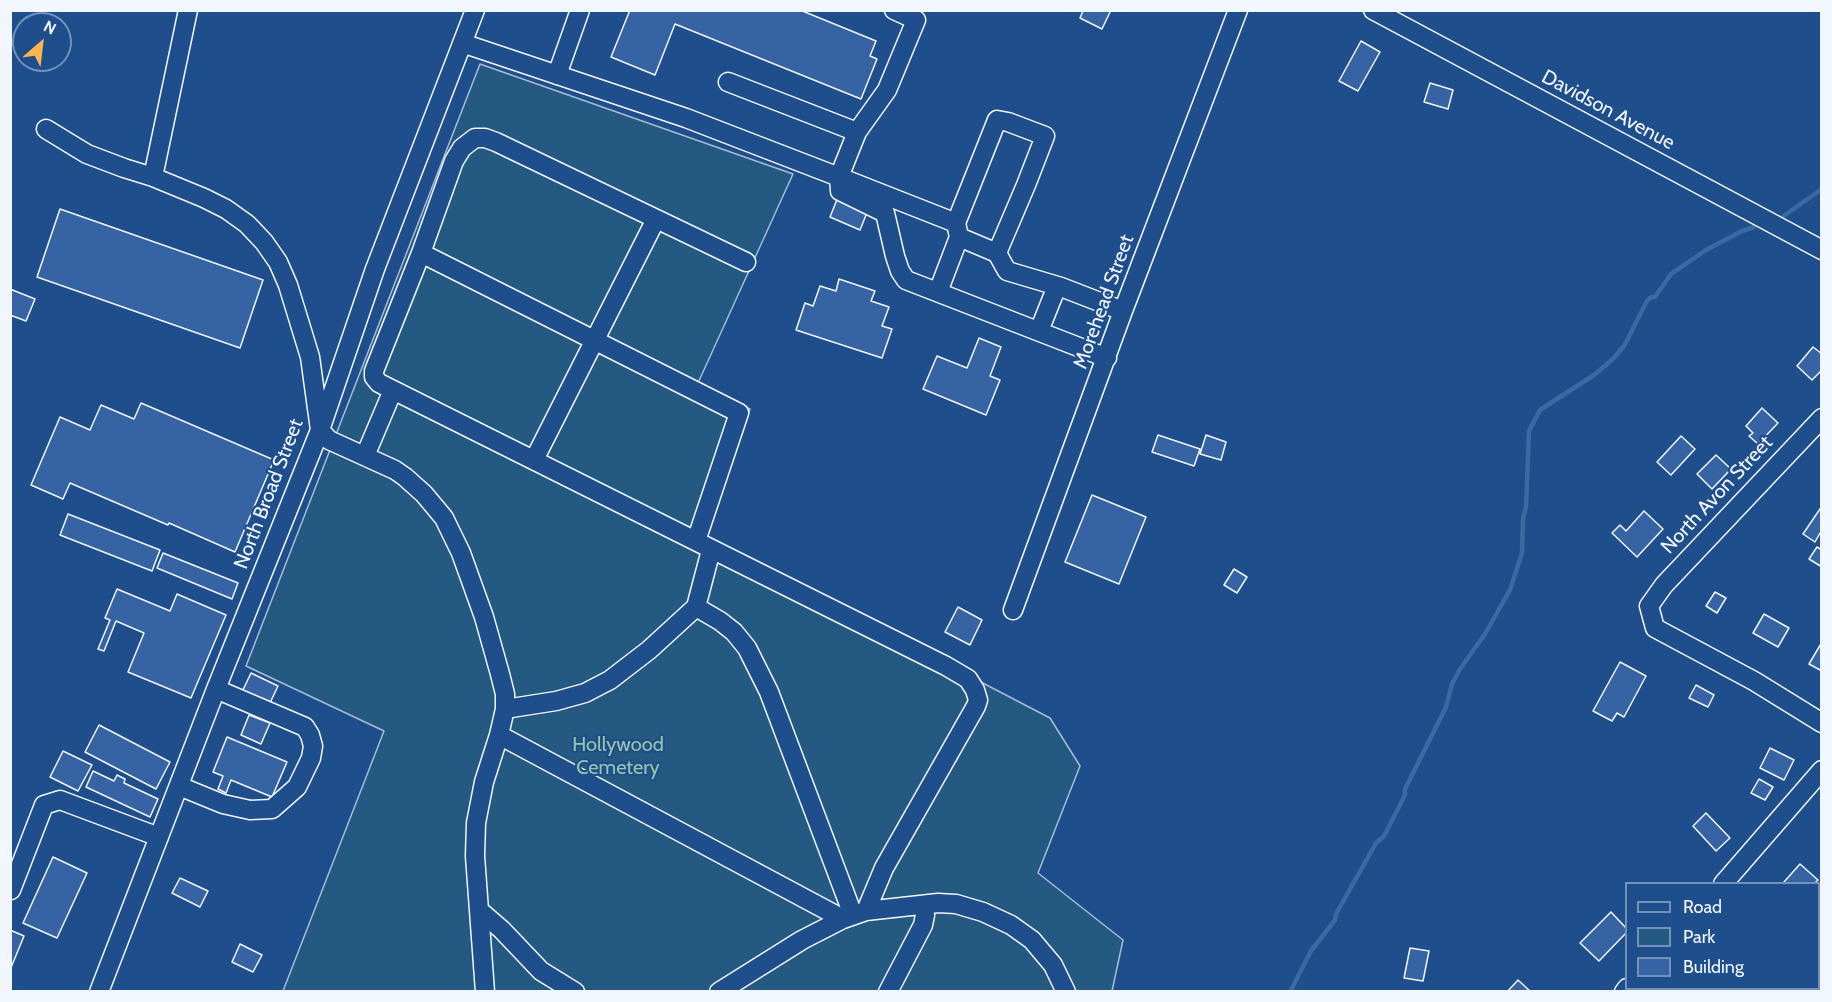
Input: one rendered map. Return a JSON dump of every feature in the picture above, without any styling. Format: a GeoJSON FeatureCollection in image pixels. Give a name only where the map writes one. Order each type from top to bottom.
{"type":"FeatureCollection","features":[{"type":"Feature","properties":{"kind":"street"},"geometry":{"type":"LineString","coordinates":[[153,177],[188,10]]}},
{"type":"Feature","properties":{"kind":"street","name":"North Broad Street"},"geometry":{"type":"LineString","coordinates":[[99,992],[216,689],[320,430],[375,269],[475,10]]}},
{"type":"Feature","properties":{"kind":"street"},"geometry":{"type":"LineString","coordinates":[[557,75],[580,10]]}},
{"type":"Feature","properties":{"kind":"street"},"geometry":{"type":"LineString","coordinates":[[894,10],[916,20],[887,90],[856,132],[839,177],[840,191],[885,213],[895,256],[906,280],[1107,358]]}},
{"type":"Feature","properties":{"kind":"street","name":"Morehead Street"},"geometry":{"type":"LineString","coordinates":[[1013,610],[1238,10]]}},
{"type":"Feature","properties":{"kind":"street","name":"Davidson Avenue"},"geometry":{"type":"LineString","coordinates":[[1373,10],[1821,250]]}},
{"type":"Feature","properties":{"kind":"street"},"geometry":{"type":"LineString","coordinates":[[462,43],[686,118],[839,177],[957,230],[997,253],[1007,271],[1057,286],[1124,311]]}},
{"type":"Feature","properties":{"kind":"street"},"geometry":{"type":"LineString","coordinates":[[728,82],[856,132]]}},
{"type":"Feature","properties":{"kind":"street"},"geometry":{"type":"LineString","coordinates":[[938,292],[957,230],[997,120],[1045,136],[997,253]]}},
{"type":"Feature","properties":{"kind":"street"},"geometry":{"type":"LineString","coordinates":[[46,129],[87,154],[204,198],[226,209],[247,224],[274,256],[288,285],[310,357],[320,430],[330,440],[395,470],[405,477],[424,494],[444,518],[461,553],[484,617],[505,694],[505,709],[484,782],[476,823],[475,856],[485,992]]}},
{"type":"Feature","properties":{"kind":"street"},"geometry":{"type":"LineString","coordinates":[[746,262],[496,142],[485,138],[475,138],[462,148],[454,161],[421,253],[374,371],[374,377],[379,383],[968,679],[978,700],[976,706],[884,868],[854,915]]}},
{"type":"Feature","properties":{"kind":"street"},"geometry":{"type":"LineString","coordinates":[[534,460],[656,219]]}},
{"type":"Feature","properties":{"kind":"street"},"geometry":{"type":"LineString","coordinates":[[421,253],[739,413],[704,545],[696,608],[649,650],[596,689],[556,701],[505,709]]}},
{"type":"Feature","properties":{"kind":"street"},"geometry":{"type":"LineString","coordinates":[[1039,331],[1057,286]]}},
{"type":"Feature","properties":{"kind":"street"},"geometry":{"type":"LineString","coordinates":[[365,456],[393,390]]}},
{"type":"Feature","properties":{"kind":"street","name":"North Avon Street"},"geometry":{"type":"LineString","coordinates":[[1821,417],[1664,585],[1649,606],[1655,628],[1754,681],[1821,723]]}},
{"type":"Feature","properties":{"kind":"street"},"geometry":{"type":"LineString","coordinates":[[696,608],[720,621],[734,632],[747,648],[769,692],[854,915]]}},
{"type":"Feature","properties":{"kind":"street"},"geometry":{"type":"LineString","coordinates":[[179,786],[224,804],[260,810],[272,808],[297,787],[311,758],[313,746],[305,727],[216,689]]}},
{"type":"Feature","properties":{"kind":"street"},"geometry":{"type":"LineString","coordinates":[[499,735],[854,915]]}},
{"type":"Feature","properties":{"kind":"street"},"geometry":{"type":"LineString","coordinates":[[1725,882],[1821,770]]}},
{"type":"Feature","properties":{"kind":"street"},"geometry":{"type":"LineString","coordinates":[[11,890],[44,805],[60,800],[159,837]]}},
{"type":"Feature","properties":{"kind":"street"},"geometry":{"type":"LineString","coordinates":[[719,992],[802,940],[854,915],[924,905],[956,904],[983,912],[1011,925],[1032,940],[1053,965],[1066,992]]}},
{"type":"Feature","properties":{"kind":"street"},"geometry":{"type":"LineString","coordinates":[[888,992],[923,925],[926,915],[924,905]]}},
{"type":"Feature","properties":{"kind":"street"},"geometry":{"type":"LineString","coordinates":[[480,911],[541,970],[575,992]]}},
{"type":"Feature","properties":{"kind":"green space","name":"Hollywood Cemetery"},"geometry":{"type":"Polygon","coordinates":[[[480,64],[793,174],[698,383],[750,409],[706,539],[1050,718],[1080,766],[1038,873],[1123,940],[1112,991],[283,991],[384,731],[246,666],[480,64]]]}},
{"type":"Feature","properties":{"kind":"building"},"geometry":{"type":"Polygon","coordinates":[[[630,10],[800,10],[876,41],[870,56],[877,59],[861,99],[675,24],[655,75],[611,57],[630,10]]]}},
{"type":"Feature","properties":{"kind":"building"},"geometry":{"type":"Polygon","coordinates":[[[1081,10],[1111,10],[1102,29],[1080,18],[1083,11],[1081,10]]]}},
{"type":"Feature","properties":{"kind":"building"},"geometry":{"type":"Polygon","coordinates":[[[1361,41],[1380,52],[1358,91],[1339,81],[1361,41]]]}},
{"type":"Feature","properties":{"kind":"building"},"geometry":{"type":"Polygon","coordinates":[[[1430,83],[1453,90],[1448,109],[1424,102],[1430,83]]]}},
{"type":"Feature","properties":{"kind":"building"},"geometry":{"type":"Polygon","coordinates":[[[838,197],[868,210],[860,230],[830,217],[838,197]]]}},
{"type":"Feature","properties":{"kind":"building"},"geometry":{"type":"Polygon","coordinates":[[[60,209],[263,280],[240,348],[37,277],[60,209]]]}},
{"type":"Feature","properties":{"kind":"building"},"geometry":{"type":"Polygon","coordinates":[[[839,279],[875,291],[871,301],[889,307],[882,326],[892,329],[882,358],[796,330],[805,303],[813,306],[820,286],[836,291],[839,279]]]}},
{"type":"Feature","properties":{"kind":"building"},"geometry":{"type":"Polygon","coordinates":[[[10,289],[35,299],[26,321],[10,315],[10,289]]]}},
{"type":"Feature","properties":{"kind":"building"},"geometry":{"type":"Polygon","coordinates":[[[979,338],[1001,347],[990,376],[1000,380],[986,415],[923,389],[937,356],[967,368],[979,338]]]}},
{"type":"Feature","properties":{"kind":"building"},"geometry":{"type":"Polygon","coordinates":[[[1813,347],[1822,354],[1822,370],[1812,380],[1797,366],[1813,347]]]}},
{"type":"Feature","properties":{"kind":"building"},"geometry":{"type":"Polygon","coordinates":[[[141,403],[274,460],[235,552],[70,483],[63,499],[31,485],[60,417],[90,430],[101,405],[134,419],[141,403]]]}},
{"type":"Feature","properties":{"kind":"building"},"geometry":{"type":"Polygon","coordinates":[[[1762,408],[1778,423],[1758,444],[1749,436],[1753,433],[1746,426],[1762,408]]]}},
{"type":"Feature","properties":{"kind":"building"},"geometry":{"type":"Polygon","coordinates":[[[1158,435],[1200,449],[1194,466],[1152,452],[1158,435]]]}},
{"type":"Feature","properties":{"kind":"building"},"geometry":{"type":"Polygon","coordinates":[[[1206,435],[1226,442],[1221,460],[1200,454],[1206,435]]]}},
{"type":"Feature","properties":{"kind":"building"},"geometry":{"type":"Polygon","coordinates":[[[1681,436],[1695,449],[1671,475],[1657,462],[1681,436]]]}},
{"type":"Feature","properties":{"kind":"building"},"geometry":{"type":"Polygon","coordinates":[[[1716,455],[1731,469],[1712,489],[1697,474],[1716,455]]]}},
{"type":"Feature","properties":{"kind":"building"},"geometry":{"type":"Polygon","coordinates":[[[1092,495],[1146,517],[1119,584],[1065,562],[1092,495]]]}},
{"type":"Feature","properties":{"kind":"building"},"geometry":{"type":"Polygon","coordinates":[[[1822,506],[1822,534],[1820,533],[1815,542],[1803,534],[1822,506]]]}},
{"type":"Feature","properties":{"kind":"building"},"geometry":{"type":"Polygon","coordinates":[[[1644,511],[1663,529],[1637,557],[1612,533],[1620,525],[1626,531],[1644,511]]]}},
{"type":"Feature","properties":{"kind":"building"},"geometry":{"type":"Polygon","coordinates":[[[68,514],[160,550],[152,571],[60,535],[68,514]]]}},
{"type":"Feature","properties":{"kind":"building"},"geometry":{"type":"Polygon","coordinates":[[[1817,547],[1822,550],[1822,567],[1809,559],[1817,547]]]}},
{"type":"Feature","properties":{"kind":"building"},"geometry":{"type":"Polygon","coordinates":[[[163,553],[238,583],[232,599],[157,568],[163,553]]]}},
{"type":"Feature","properties":{"kind":"building"},"geometry":{"type":"Polygon","coordinates":[[[1234,569],[1247,577],[1237,593],[1224,585],[1234,569]]]}},
{"type":"Feature","properties":{"kind":"building"},"geometry":{"type":"Polygon","coordinates":[[[117,589],[170,611],[177,594],[226,615],[191,698],[128,672],[144,633],[116,621],[104,651],[98,649],[110,620],[105,618],[117,589]]]}},
{"type":"Feature","properties":{"kind":"building"},"geometry":{"type":"Polygon","coordinates":[[[1715,592],[1726,598],[1717,613],[1706,606],[1715,592]]]}},
{"type":"Feature","properties":{"kind":"building"},"geometry":{"type":"Polygon","coordinates":[[[958,607],[982,620],[970,645],[945,632],[958,607]]]}},
{"type":"Feature","properties":{"kind":"building"},"geometry":{"type":"Polygon","coordinates":[[[1764,614],[1789,628],[1778,647],[1753,633],[1764,614]]]}},
{"type":"Feature","properties":{"kind":"building"},"geometry":{"type":"Polygon","coordinates":[[[1822,642],[1822,671],[1809,664],[1822,642]]]}},
{"type":"Feature","properties":{"kind":"building"},"geometry":{"type":"Polygon","coordinates":[[[1620,662],[1646,676],[1624,717],[1617,713],[1612,721],[1593,711],[1620,662]]]}},
{"type":"Feature","properties":{"kind":"building"},"geometry":{"type":"Polygon","coordinates":[[[251,673],[278,686],[269,705],[242,692],[251,673]]]}},
{"type":"Feature","properties":{"kind":"building"},"geometry":{"type":"Polygon","coordinates":[[[1696,685],[1714,695],[1708,707],[1689,698],[1696,685]]]}},
{"type":"Feature","properties":{"kind":"building"},"geometry":{"type":"Polygon","coordinates":[[[249,715],[270,723],[261,744],[241,735],[249,715]]]}},
{"type":"Feature","properties":{"kind":"building"},"geometry":{"type":"Polygon","coordinates":[[[99,725],[170,762],[156,789],[85,752],[99,725]]]}},
{"type":"Feature","properties":{"kind":"building"},"geometry":{"type":"Polygon","coordinates":[[[227,737],[287,762],[272,797],[231,780],[226,793],[218,789],[223,776],[213,772],[227,737]]]}},
{"type":"Feature","properties":{"kind":"building"},"geometry":{"type":"Polygon","coordinates":[[[1770,748],[1794,760],[1784,780],[1760,768],[1770,748]]]}},
{"type":"Feature","properties":{"kind":"building"},"geometry":{"type":"Polygon","coordinates":[[[63,751],[92,765],[78,791],[50,777],[63,751]]]}},
{"type":"Feature","properties":{"kind":"building"},"geometry":{"type":"Polygon","coordinates":[[[93,771],[114,781],[117,775],[125,779],[124,783],[158,799],[150,817],[86,787],[93,771]]]}},
{"type":"Feature","properties":{"kind":"building"},"geometry":{"type":"Polygon","coordinates":[[[1759,779],[1773,787],[1765,800],[1751,793],[1759,779]]]}},
{"type":"Feature","properties":{"kind":"building"},"geometry":{"type":"Polygon","coordinates":[[[1706,813],[1730,838],[1716,851],[1693,826],[1706,813]]]}},
{"type":"Feature","properties":{"kind":"building"},"geometry":{"type":"Polygon","coordinates":[[[53,857],[87,873],[57,938],[23,923],[53,857]]]}},
{"type":"Feature","properties":{"kind":"building"},"geometry":{"type":"Polygon","coordinates":[[[1800,864],[1818,880],[1816,882],[1784,882],[1800,864]]]}},
{"type":"Feature","properties":{"kind":"building"},"geometry":{"type":"Polygon","coordinates":[[[180,878],[208,891],[200,907],[172,893],[180,878]]]}},
{"type":"Feature","properties":{"kind":"building"},"geometry":{"type":"Polygon","coordinates":[[[1611,912],[1625,927],[1625,934],[1599,961],[1580,943],[1611,912]]]}},
{"type":"Feature","properties":{"kind":"building"},"geometry":{"type":"Polygon","coordinates":[[[10,930],[24,936],[10,970],[10,930]]]}},
{"type":"Feature","properties":{"kind":"building"},"geometry":{"type":"Polygon","coordinates":[[[240,944],[262,955],[253,972],[232,962],[240,944]]]}},
{"type":"Feature","properties":{"kind":"building"},"geometry":{"type":"Polygon","coordinates":[[[1410,948],[1429,951],[1423,981],[1404,978],[1410,948]]]}},
{"type":"Feature","properties":{"kind":"building"},"geometry":{"type":"Polygon","coordinates":[[[1518,980],[1531,992],[1507,992],[1518,980]]]}},
{"type":"Feature","properties":{"kind":"waterway"},"geometry":{"type":"LineString","coordinates":[[1782,217],[1822,189]]}},
{"type":"Feature","properties":{"kind":"waterway"},"geometry":{"type":"LineString","coordinates":[[1290,992],[1311,951],[1335,920],[1336,914],[1376,843],[1384,836],[1446,707],[1452,684],[1485,634],[1510,590],[1522,553],[1529,431],[1540,410],[1594,375],[1613,359],[1624,346],[1647,301],[1655,297],[1671,274],[1706,250],[1754,227]]}}]}
